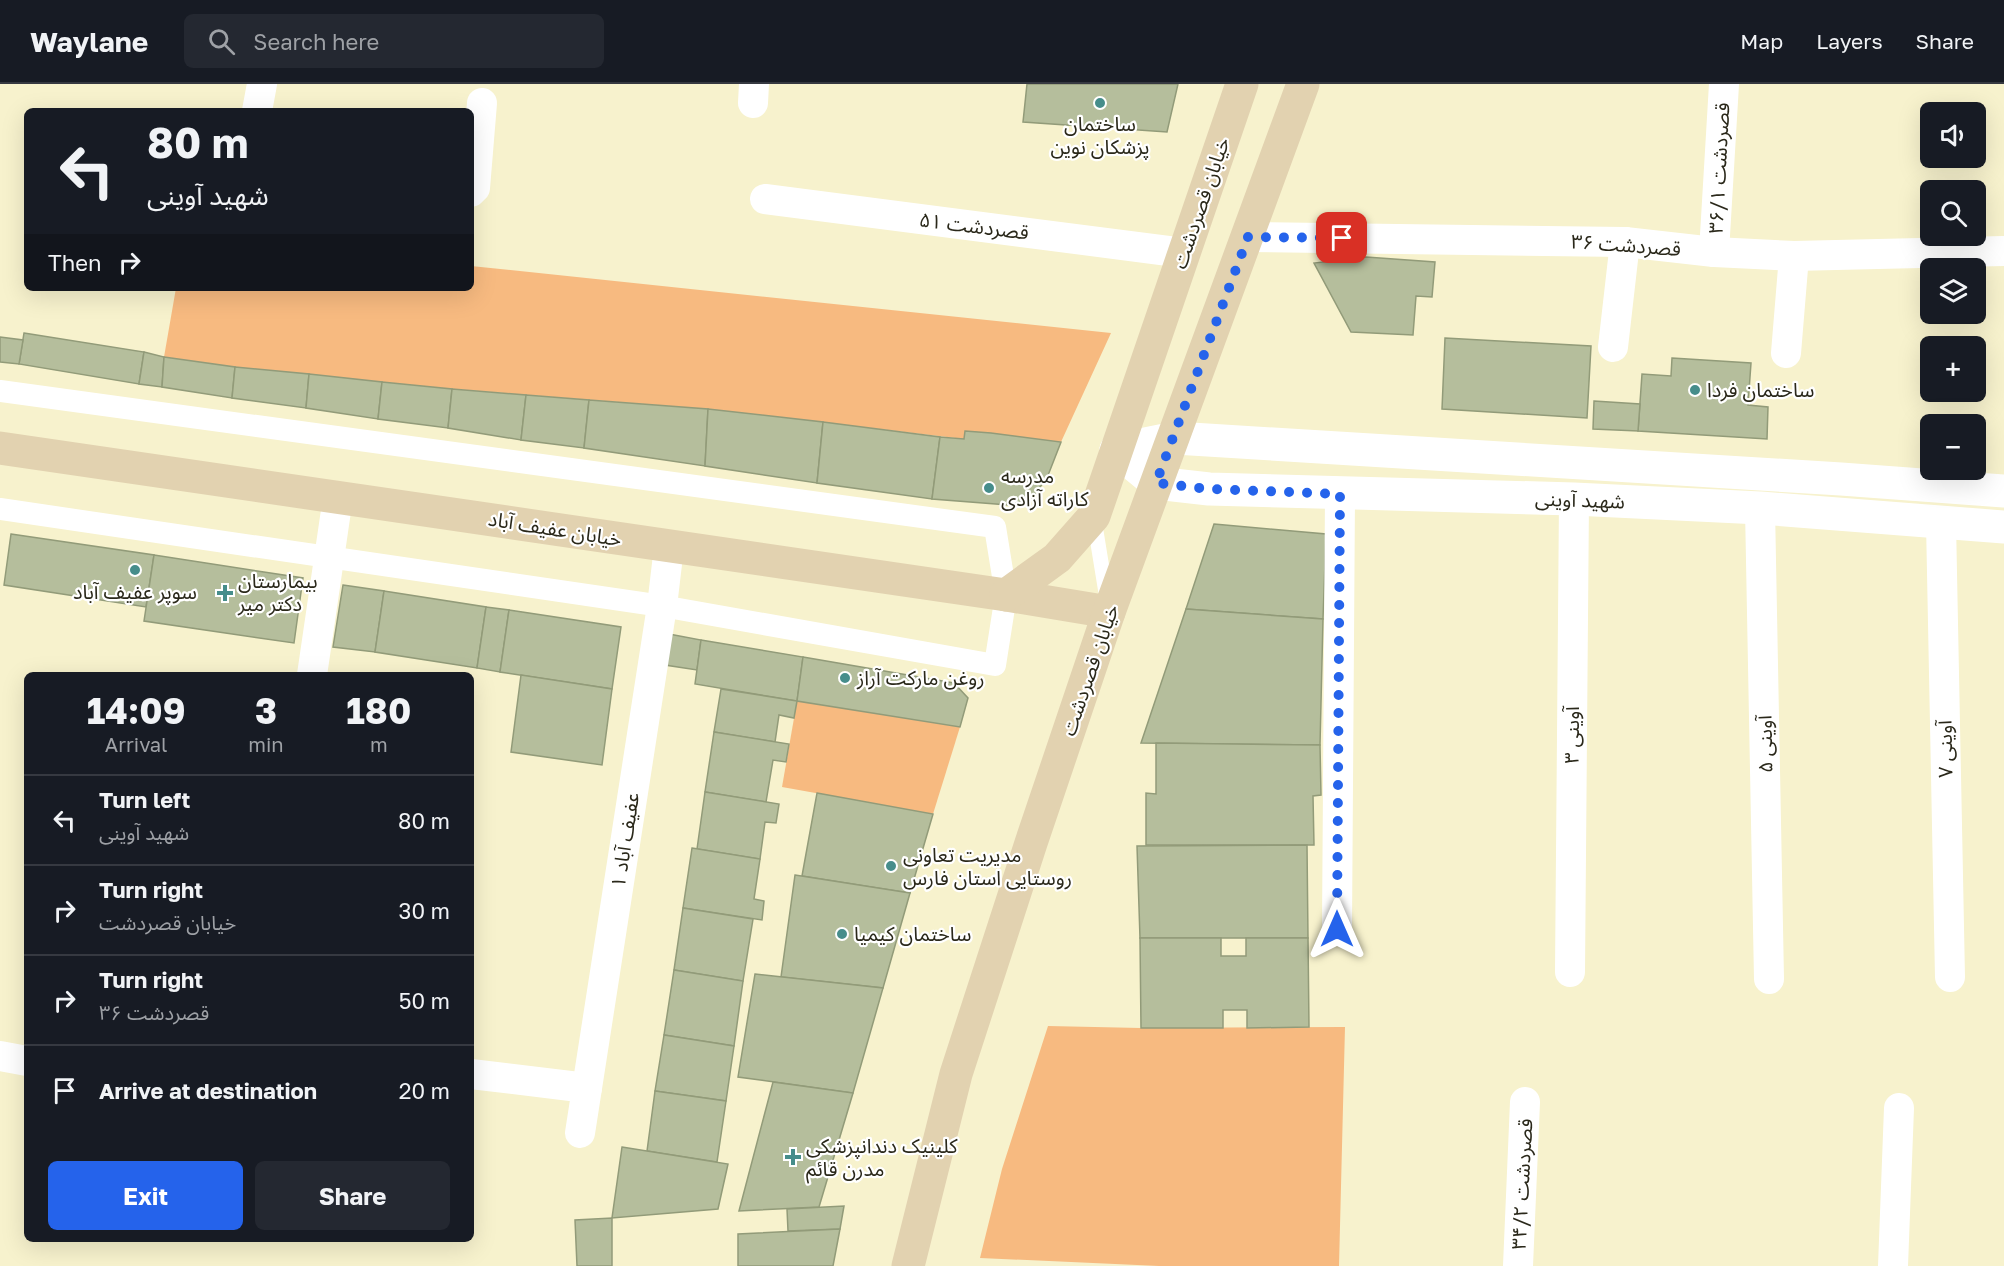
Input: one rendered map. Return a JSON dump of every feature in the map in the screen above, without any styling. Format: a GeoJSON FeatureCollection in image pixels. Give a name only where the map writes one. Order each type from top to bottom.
{"type":"FeatureCollection","features":[{"type":"Feature","properties":{"kind":"main road","name":"خیابان قصردشت"},"geometry":{"type":"LineString","coordinates":[[1006,595],[1057,558],[1094,516],[1242,84]]}},
{"type":"Feature","properties":{"kind":"main road","name":"خیابان قصردشت"},"geometry":{"type":"LineString","coordinates":[[908,1266],[956,1074],[1027,855],[1109,612],[1304,84]]}},
{"type":"Feature","properties":{"kind":"main road","name":"خیابان عفیف آباد"},"geometry":{"type":"LineString","coordinates":[[1,452],[338,497],[1109,612]]}},
{"type":"Feature","properties":{"kind":"street"},"geometry":{"type":"LineString","coordinates":[[258,108],[262,84]]}},
{"type":"Feature","properties":{"kind":"street","name":"۳۶/۱ قصردشت"},"geometry":{"type":"LineString","coordinates":[[1714,252],[1725,84]]}},
{"type":"Feature","properties":{"kind":"street"},"geometry":{"type":"LineString","coordinates":[[474,189],[482,103]]}},
{"type":"Feature","properties":{"kind":"street","name":"۵۱ قصردشت"},"geometry":{"type":"LineString","coordinates":[[765,199],[1184,253]]}},
{"type":"Feature","properties":{"kind":"street","name":"۳۶ قصردشت"},"geometry":{"type":"LineString","coordinates":[[1248,237],[1625,242],[1714,252],[1794,256],[2004,251]]}},
{"type":"Feature","properties":{"kind":"street"},"geometry":{"type":"LineString","coordinates":[[1613,347],[1625,242]]}},
{"type":"Feature","properties":{"kind":"street"},"geometry":{"type":"LineString","coordinates":[[1786,353],[1794,256]]}},
{"type":"Feature","properties":{"kind":"street"},"geometry":{"type":"LineString","coordinates":[[0,391],[995,527],[1006,595],[995,665],[662,606],[0,509]]}},
{"type":"Feature","properties":{"kind":"street","name":"شهید آوینی"},"geometry":{"type":"LineString","coordinates":[[1116,450],[1175,438],[2004,491]]}},
{"type":"Feature","properties":{"kind":"street"},"geometry":{"type":"LineString","coordinates":[[1116,450],[1156,483]]}},
{"type":"Feature","properties":{"kind":"street","name":"شهید آوینی"},"geometry":{"type":"LineString","coordinates":[[1156,483],[1209,489],[1574,499],[1760,508],[2004,527]]}},
{"type":"Feature","properties":{"kind":"street"},"geometry":{"type":"LineString","coordinates":[[1337,929],[1340,494]]}},
{"type":"Feature","properties":{"kind":"street"},"geometry":{"type":"LineString","coordinates":[[312,672],[338,497]]}},
{"type":"Feature","properties":{"kind":"street","name":"۳ آوینی"},"geometry":{"type":"LineString","coordinates":[[1570,972],[1574,499]]}},
{"type":"Feature","properties":{"kind":"street","name":"۵ آوینی"},"geometry":{"type":"LineString","coordinates":[[1760,508],[1769,979]]}},
{"type":"Feature","properties":{"kind":"street","name":"۷ آوینی"},"geometry":{"type":"LineString","coordinates":[[1941,522],[1950,977]]}},
{"type":"Feature","properties":{"kind":"street","name":"عفیف آباد ۱"},"geometry":{"type":"LineString","coordinates":[[579,1133],[662,606],[669,547]]}},
{"type":"Feature","properties":{"kind":"street"},"geometry":{"type":"LineString","coordinates":[[0,1056],[24,1060]]}},
{"type":"Feature","properties":{"kind":"street"},"geometry":{"type":"LineString","coordinates":[[474,1074],[587,1088]]}},
{"type":"Feature","properties":{"kind":"street","name":"قصردشت ۳۴/۲"},"geometry":{"type":"LineString","coordinates":[[1518,1266],[1525,1102]]}},
{"type":"Feature","properties":{"kind":"street"},"geometry":{"type":"LineString","coordinates":[[1893,1266],[1899,1108]]}},
{"type":"Feature","properties":{"kind":"lane"},"geometry":{"type":"LineString","coordinates":[[1094,516],[1109,612]]}},
{"type":"Feature","properties":{"kind":"shaded area"},"geometry":{"type":"Polygon","coordinates":[[[474,266],[1111,333],[1061,442],[965,431],[964,439],[708,409],[452,389],[235,367],[164,357],[175,291],[474,291],[474,266]]]}},
{"type":"Feature","properties":{"kind":"shaded area"},"geometry":{"type":"Polygon","coordinates":[[[797,701],[960,727],[933,814],[782,787],[797,701]]]}},
{"type":"Feature","properties":{"kind":"shaded area"},"geometry":{"type":"Polygon","coordinates":[[[1048,1026],[1345,1027],[1339,1266],[1159,1266],[980,1258],[1002,1169],[1048,1026]]]}},
{"type":"Feature","properties":{"kind":"building","name":"ساختمان پزشکان نوین"},"geometry":{"type":"Polygon","coordinates":[[[1027,84],[1178,84],[1167,132],[1023,122],[1027,84]]]}},
{"type":"Feature","properties":{"kind":"building"},"geometry":{"type":"Polygon","coordinates":[[[1366,257],[1435,262],[1432,297],[1416,296],[1413,335],[1351,332],[1314,263],[1366,257]]]}},
{"type":"Feature","properties":{"kind":"building"},"geometry":{"type":"Polygon","coordinates":[[[24,333],[144,352],[139,384],[19,364],[24,333]]]}},
{"type":"Feature","properties":{"kind":"building"},"geometry":{"type":"Polygon","coordinates":[[[0,337],[23,340],[19,364],[0,362],[0,337]]]}},
{"type":"Feature","properties":{"kind":"building"},"geometry":{"type":"Polygon","coordinates":[[[1445,338],[1591,346],[1587,418],[1442,409],[1445,338]]]}},
{"type":"Feature","properties":{"kind":"building"},"geometry":{"type":"Polygon","coordinates":[[[144,352],[164,357],[162,387],[139,384],[144,352]]]}},
{"type":"Feature","properties":{"kind":"building"},"geometry":{"type":"Polygon","coordinates":[[[164,357],[235,367],[232,398],[162,387],[164,357]]]}},
{"type":"Feature","properties":{"kind":"building","name":"ساختمان فردا"},"geometry":{"type":"Polygon","coordinates":[[[1672,358],[1751,363],[1748,405],[1768,407],[1767,439],[1638,431],[1642,374],[1671,376],[1672,358]]]}},
{"type":"Feature","properties":{"kind":"building"},"geometry":{"type":"Polygon","coordinates":[[[235,367],[309,374],[306,408],[232,398],[235,367]]]}},
{"type":"Feature","properties":{"kind":"building"},"geometry":{"type":"Polygon","coordinates":[[[309,374],[382,382],[378,419],[306,408],[309,374]]]}},
{"type":"Feature","properties":{"kind":"building"},"geometry":{"type":"Polygon","coordinates":[[[382,382],[452,389],[448,428],[378,419],[382,382]]]}},
{"type":"Feature","properties":{"kind":"building"},"geometry":{"type":"Polygon","coordinates":[[[452,389],[526,395],[521,440],[448,428],[452,389]]]}},
{"type":"Feature","properties":{"kind":"building"},"geometry":{"type":"Polygon","coordinates":[[[526,395],[589,400],[584,448],[521,440],[526,395]]]}},
{"type":"Feature","properties":{"kind":"building"},"geometry":{"type":"Polygon","coordinates":[[[589,400],[708,409],[705,466],[584,448],[589,400]]]}},
{"type":"Feature","properties":{"kind":"building"},"geometry":{"type":"Polygon","coordinates":[[[1594,401],[1640,404],[1638,431],[1593,429],[1594,401]]]}},
{"type":"Feature","properties":{"kind":"building"},"geometry":{"type":"Polygon","coordinates":[[[708,409],[823,422],[817,483],[705,466],[708,409]]]}},
{"type":"Feature","properties":{"kind":"building"},"geometry":{"type":"Polygon","coordinates":[[[823,422],[940,437],[932,499],[817,483],[823,422]]]}},
{"type":"Feature","properties":{"kind":"building"},"geometry":{"type":"Polygon","coordinates":[[[965,431],[1061,442],[1047,478],[1031,499],[1020,506],[932,499],[940,437],[964,439],[965,431]]]}},
{"type":"Feature","properties":{"kind":"building"},"geometry":{"type":"Polygon","coordinates":[[[1214,524],[1326,534],[1323,619],[1186,609],[1214,524]]]}},
{"type":"Feature","properties":{"kind":"building"},"geometry":{"type":"Polygon","coordinates":[[[11,534],[154,555],[146,607],[4,585],[11,534]]]}},
{"type":"Feature","properties":{"kind":"building","name":"بیمارستان دکتر میر"},"geometry":{"type":"Polygon","coordinates":[[[154,555],[303,578],[294,643],[144,621],[154,555]]]}},
{"type":"Feature","properties":{"kind":"building"},"geometry":{"type":"Polygon","coordinates":[[[343,585],[384,591],[375,652],[333,647],[343,585]]]}},
{"type":"Feature","properties":{"kind":"building"},"geometry":{"type":"Polygon","coordinates":[[[384,591],[486,607],[477,668],[375,652],[384,591]]]}},
{"type":"Feature","properties":{"kind":"building"},"geometry":{"type":"Polygon","coordinates":[[[486,607],[509,610],[500,672],[477,668],[486,607]]]}},
{"type":"Feature","properties":{"kind":"building"},"geometry":{"type":"Polygon","coordinates":[[[1186,609],[1323,619],[1320,745],[1141,743],[1186,609]]]}},
{"type":"Feature","properties":{"kind":"building"},"geometry":{"type":"Polygon","coordinates":[[[509,610],[621,627],[612,689],[500,672],[509,610]]]}},
{"type":"Feature","properties":{"kind":"building"},"geometry":{"type":"Polygon","coordinates":[[[669,634],[701,640],[697,670],[665,665],[669,634]]]}},
{"type":"Feature","properties":{"kind":"building"},"geometry":{"type":"Polygon","coordinates":[[[701,640],[803,657],[797,701],[695,684],[701,640]]]}},
{"type":"Feature","properties":{"kind":"building"},"geometry":{"type":"Polygon","coordinates":[[[803,657],[954,683],[968,698],[960,727],[797,701],[803,657]]]}},
{"type":"Feature","properties":{"kind":"building"},"geometry":{"type":"Polygon","coordinates":[[[521,675],[612,689],[602,765],[511,752],[521,675]]]}},
{"type":"Feature","properties":{"kind":"building"},"geometry":{"type":"Polygon","coordinates":[[[721,689],[797,701],[794,718],[779,715],[775,742],[714,732],[721,689]]]}},
{"type":"Feature","properties":{"kind":"building"},"geometry":{"type":"Polygon","coordinates":[[[714,732],[789,744],[786,762],[773,760],[766,802],[705,792],[714,732]]]}},
{"type":"Feature","properties":{"kind":"building"},"geometry":{"type":"Polygon","coordinates":[[[1156,743],[1320,745],[1321,795],[1313,796],[1314,845],[1146,845],[1146,793],[1156,794],[1156,743]]]}},
{"type":"Feature","properties":{"kind":"building"},"geometry":{"type":"Polygon","coordinates":[[[705,792],[779,804],[776,823],[765,822],[760,859],[697,849],[705,792]]]}},
{"type":"Feature","properties":{"kind":"building"},"geometry":{"type":"Polygon","coordinates":[[[817,793],[933,814],[910,893],[802,876],[817,793]]]}},
{"type":"Feature","properties":{"kind":"building"},"geometry":{"type":"Polygon","coordinates":[[[1307,845],[1308,938],[1140,938],[1137,846],[1307,845]]]}},
{"type":"Feature","properties":{"kind":"building"},"geometry":{"type":"Polygon","coordinates":[[[692,848],[760,859],[754,899],[764,901],[762,920],[683,908],[692,848]]]}},
{"type":"Feature","properties":{"kind":"building","name":"ساختمان کیمیا"},"geometry":{"type":"Polygon","coordinates":[[[795,875],[910,893],[883,988],[781,977],[795,875]]]}},
{"type":"Feature","properties":{"kind":"building"},"geometry":{"type":"Polygon","coordinates":[[[683,908],[753,919],[743,981],[674,970],[683,908]]]}},
{"type":"Feature","properties":{"kind":"building"},"geometry":{"type":"Polygon","coordinates":[[[1140,938],[1221,938],[1221,956],[1246,956],[1246,938],[1308,938],[1309,1027],[1247,1028],[1247,1010],[1223,1010],[1223,1028],[1141,1028],[1140,938]]]}},
{"type":"Feature","properties":{"kind":"building"},"geometry":{"type":"Polygon","coordinates":[[[674,970],[743,981],[734,1046],[664,1035],[674,970]]]}},
{"type":"Feature","properties":{"kind":"building"},"geometry":{"type":"Polygon","coordinates":[[[755,974],[883,988],[853,1093],[738,1077],[755,974]]]}},
{"type":"Feature","properties":{"kind":"building"},"geometry":{"type":"Polygon","coordinates":[[[664,1035],[734,1046],[726,1101],[655,1091],[664,1035]]]}},
{"type":"Feature","properties":{"kind":"building"},"geometry":{"type":"Polygon","coordinates":[[[773,1082],[853,1093],[819,1207],[739,1211],[773,1082]]]}},
{"type":"Feature","properties":{"kind":"building"},"geometry":{"type":"Polygon","coordinates":[[[655,1091],[726,1101],[717,1162],[647,1151],[655,1091]]]}},
{"type":"Feature","properties":{"kind":"building"},"geometry":{"type":"Polygon","coordinates":[[[622,1147],[728,1164],[718,1209],[612,1218],[622,1147]]]}},
{"type":"Feature","properties":{"kind":"building"},"geometry":{"type":"Polygon","coordinates":[[[844,1206],[840,1229],[788,1231],[787,1209],[844,1206]]]}},
{"type":"Feature","properties":{"kind":"building"},"geometry":{"type":"Polygon","coordinates":[[[612,1218],[612,1266],[577,1266],[575,1220],[612,1218]]]}},
{"type":"Feature","properties":{"kind":"building"},"geometry":{"type":"Polygon","coordinates":[[[840,1229],[833,1266],[738,1266],[738,1234],[840,1229]]]}},
{"type":"Feature","properties":{"kind":"place","name":"ساختمان پزشکان نوین"},"geometry":{"type":"Point","coordinates":[1100,103]}},
{"type":"Feature","properties":{"kind":"place","name":"ساختمان فردا"},"geometry":{"type":"Point","coordinates":[1695,390]}},
{"type":"Feature","properties":{"kind":"place","name":"مدرسه کاراته آزادی"},"geometry":{"type":"Point","coordinates":[989,488]}},
{"type":"Feature","properties":{"kind":"place","name":"سوپر عفیف آباد"},"geometry":{"type":"Point","coordinates":[135,570]}},
{"type":"Feature","properties":{"kind":"place","name":"بیمارستان دکتر میر"},"geometry":{"type":"Point","coordinates":[225,593]}},
{"type":"Feature","properties":{"kind":"place","name":"روغن مارکت آراز"},"geometry":{"type":"Point","coordinates":[845,678]}},
{"type":"Feature","properties":{"kind":"place","name":"مدیریت تعاونی روستایی استان فارس"},"geometry":{"type":"Point","coordinates":[891,866]}},
{"type":"Feature","properties":{"kind":"place","name":"ساختمان کیمیا"},"geometry":{"type":"Point","coordinates":[842,934]}},
{"type":"Feature","properties":{"kind":"place","name":"کلینیک دندانپزشکی مدرن قائم"},"geometry":{"type":"Point","coordinates":[793,1157]}},
{"type":"Feature","properties":{"kind":"route"},"geometry":{"type":"LineString","coordinates":[[1337,929],[1340,494],[1209,489],[1156,483],[1175,438],[1248,237],[1342,238]]}}]}
